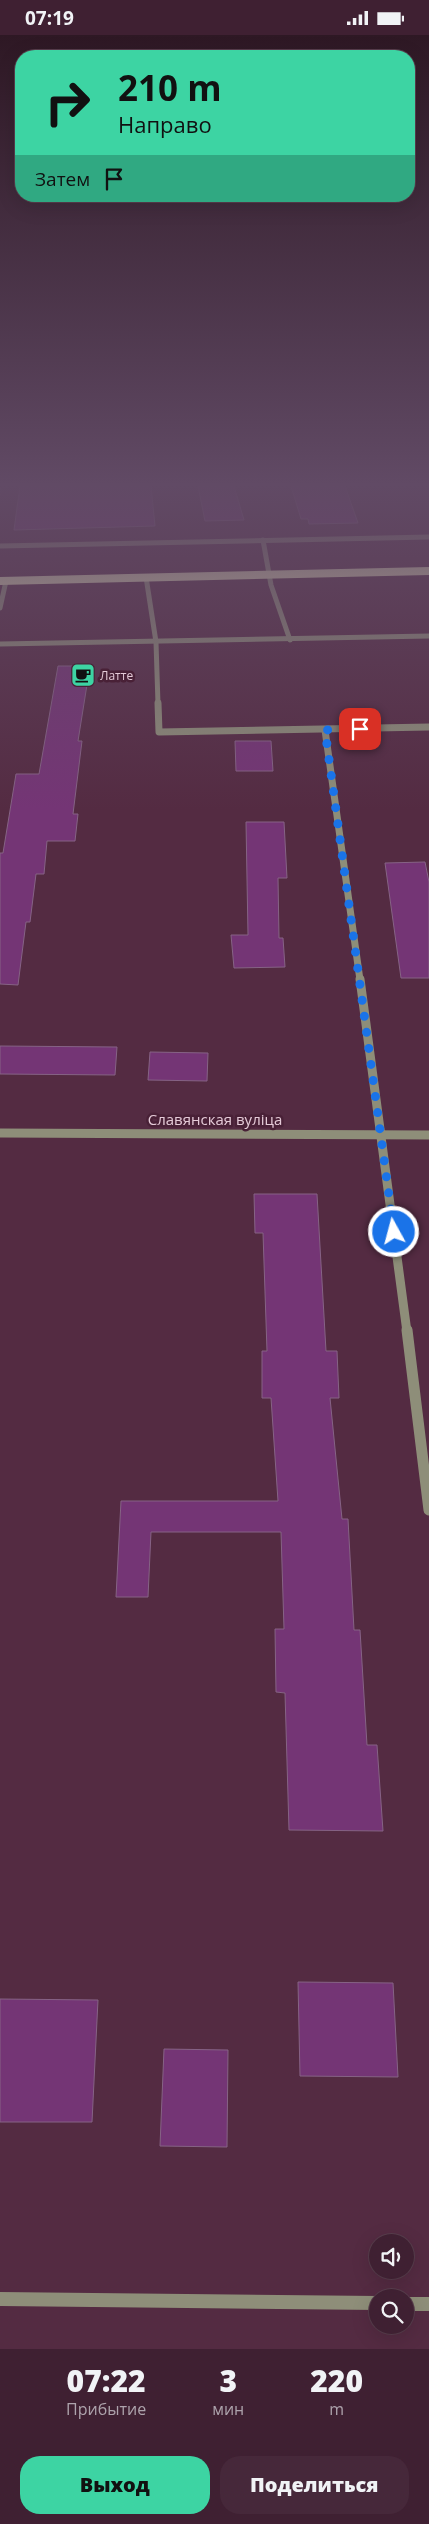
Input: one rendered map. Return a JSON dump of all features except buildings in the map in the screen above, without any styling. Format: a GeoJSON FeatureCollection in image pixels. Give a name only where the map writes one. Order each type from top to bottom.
{"type":"FeatureCollection","features":[{"type":"Feature","properties":{"kind":"street"},"geometry":{"type":"LineString","coordinates":[[0,608],[2,594]]}},
{"type":"Feature","properties":{"kind":"street"},"geometry":{"type":"LineString","coordinates":[[149,594],[156,643],[159,733],[429,727]]}},
{"type":"Feature","properties":{"kind":"street"},"geometry":{"type":"LineString","coordinates":[[0,644],[156,643],[429,636]]}},
{"type":"Feature","properties":{"kind":"street"},"geometry":{"type":"LineString","coordinates":[[325,730],[382,1133],[429,1510]]}},
{"type":"Feature","properties":{"kind":"street","name":"Славянская вуліца"},"geometry":{"type":"LineString","coordinates":[[0,1133],[382,1133],[429,1135]]}},
{"type":"Feature","properties":{"kind":"street"},"geometry":{"type":"LineString","coordinates":[[0,2299],[369,2303]]}},
{"type":"Feature","properties":{"kind":"street"},"geometry":{"type":"LineString","coordinates":[[414,2304],[429,2304]]}},
{"type":"Feature","properties":{"kind":"lane"},"geometry":{"type":"LineString","coordinates":[[275,594],[290,640]]}},
{"type":"Feature","properties":{"kind":"place","name":"Латте"},"geometry":{"type":"Point","coordinates":[83,675]}},
{"type":"Feature","properties":{"kind":"route"},"geometry":{"type":"LineString","coordinates":[[360,729],[325,730],[382,1133],[394,1232]]}}]}
